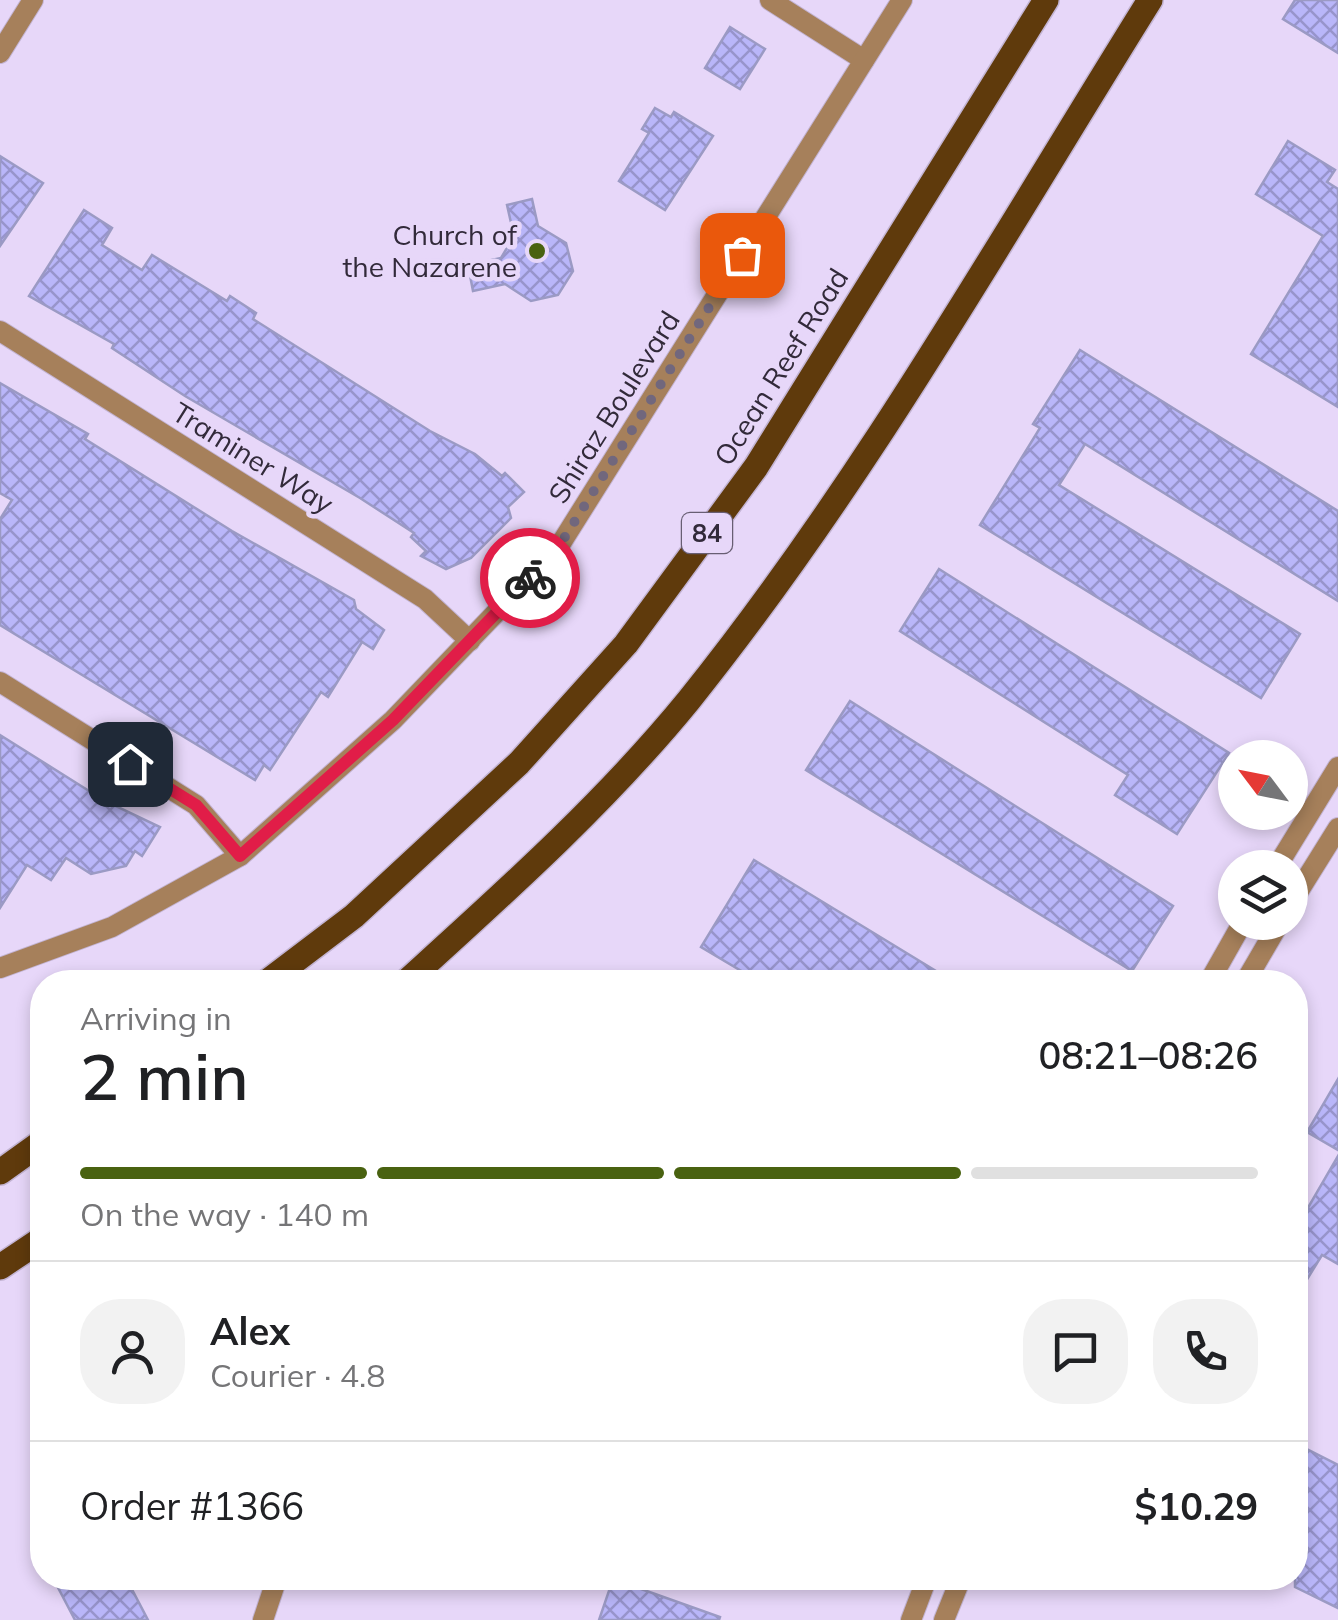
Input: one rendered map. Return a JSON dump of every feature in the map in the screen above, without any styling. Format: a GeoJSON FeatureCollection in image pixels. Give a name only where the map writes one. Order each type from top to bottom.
{"type":"FeatureCollection","features":[{"type":"Feature","properties":{"kind":"main road","name":"Ocean Reef Road"},"geometry":{"type":"LineString","coordinates":[[283,970],[354,916],[520,764],[626,644],[756,467],[1046,0]]}},
{"type":"Feature","properties":{"kind":"main road"},"geometry":{"type":"LineString","coordinates":[[419,970],[548,853],[710,671],[836,504],[1150,0]]}},
{"type":"Feature","properties":{"kind":"main road"},"geometry":{"type":"LineString","coordinates":[[0,1172],[30,1151]]}},
{"type":"Feature","properties":{"kind":"main road"},"geometry":{"type":"LineString","coordinates":[[0,1268],[30,1247]]}},
{"type":"Feature","properties":{"kind":"street"},"geometry":{"type":"LineString","coordinates":[[0,52],[33,0]]}},
{"type":"Feature","properties":{"kind":"street"},"geometry":{"type":"LineString","coordinates":[[770,0],[864,60]]}},
{"type":"Feature","properties":{"kind":"street","name":"Shiraz Boulevard"},"geometry":{"type":"LineString","coordinates":[[0,968],[112,927],[240,856],[393,720],[558,548],[902,0]]}},
{"type":"Feature","properties":{"kind":"street","name":"Traminer Way"},"geometry":{"type":"LineString","coordinates":[[0,330],[425,599],[470,641]]}},
{"type":"Feature","properties":{"kind":"street"},"geometry":{"type":"LineString","coordinates":[[0,682],[196,805],[240,856]]}},
{"type":"Feature","properties":{"kind":"street"},"geometry":{"type":"LineString","coordinates":[[1287,850],[1338,768]]}},
{"type":"Feature","properties":{"kind":"street"},"geometry":{"type":"LineString","coordinates":[[1308,877],[1338,828]]}},
{"type":"Feature","properties":{"kind":"street"},"geometry":{"type":"LineString","coordinates":[[1216,970],[1234,940]]}},
{"type":"Feature","properties":{"kind":"street"},"geometry":{"type":"LineString","coordinates":[[1253,970],[1270,940]]}},
{"type":"Feature","properties":{"kind":"street"},"geometry":{"type":"LineString","coordinates":[[263,1620],[273,1590]]}},
{"type":"Feature","properties":{"kind":"street"},"geometry":{"type":"LineString","coordinates":[[910,1620],[922,1590]]}},
{"type":"Feature","properties":{"kind":"street"},"geometry":{"type":"LineString","coordinates":[[944,1620],[956,1590]]}},
{"type":"Feature","properties":{"kind":"building"},"geometry":{"type":"Polygon","coordinates":[[[1295,0],[1338,0],[1338,53],[1283,19],[1295,0]]]}},
{"type":"Feature","properties":{"kind":"building"},"geometry":{"type":"Polygon","coordinates":[[[730,27],[765,49],[740,89],[705,68],[730,27]]]}},
{"type":"Feature","properties":{"kind":"building"},"geometry":{"type":"Polygon","coordinates":[[[655,108],[671,117],[674,112],[713,136],[665,210],[619,181],[649,133],[642,129],[655,108]]]}},
{"type":"Feature","properties":{"kind":"building"},"geometry":{"type":"Polygon","coordinates":[[[1288,141],[1335,170],[1327,182],[1338,189],[1338,407],[1251,354],[1323,236],[1256,194],[1288,141]]]}},
{"type":"Feature","properties":{"kind":"building"},"geometry":{"type":"Polygon","coordinates":[[[0,156],[43,183],[0,246],[0,156]]]}},
{"type":"Feature","properties":{"kind":"building","name":"Church of the Nazarene"},"geometry":{"type":"Polygon","coordinates":[[[532,199],[538,226],[566,243],[573,271],[558,295],[531,301],[505,284],[473,291],[468,265],[501,258],[514,236],[507,205],[532,199]]]}},
{"type":"Feature","properties":{"kind":"building"},"geometry":{"type":"Polygon","coordinates":[[[84,210],[112,228],[102,245],[142,270],[152,255],[227,301],[230,296],[256,313],[253,319],[430,431],[475,454],[502,476],[505,473],[524,492],[508,507],[511,518],[471,558],[446,569],[421,556],[426,551],[411,537],[414,533],[185,396],[112,348],[114,344],[29,296],[84,210]]]}},
{"type":"Feature","properties":{"kind":"building"},"geometry":{"type":"Polygon","coordinates":[[[1080,350],[1338,511],[1338,601],[1085,444],[1059,485],[1300,634],[1261,698],[980,525],[1040,428],[1033,424],[1080,350]]]}},
{"type":"Feature","properties":{"kind":"building"},"geometry":{"type":"Polygon","coordinates":[[[0,383],[88,434],[85,439],[232,531],[354,600],[356,609],[384,630],[373,649],[362,642],[328,697],[321,692],[270,770],[264,765],[255,780],[0,625],[0,519],[12,500],[0,493],[0,383]]]}},
{"type":"Feature","properties":{"kind":"building"},"geometry":{"type":"Polygon","coordinates":[[[939,569],[1218,746],[1218,770],[1177,834],[1115,795],[1128,775],[900,631],[939,569]]]}},
{"type":"Feature","properties":{"kind":"building"},"geometry":{"type":"Polygon","coordinates":[[[850,701],[1173,906],[1130,970],[806,770],[850,701]]]}},
{"type":"Feature","properties":{"kind":"building"},"geometry":{"type":"Polygon","coordinates":[[[0,735],[105,801],[160,827],[142,856],[135,851],[126,866],[91,874],[66,858],[51,880],[27,865],[0,908],[0,735]]]}},
{"type":"Feature","properties":{"kind":"building"},"geometry":{"type":"Polygon","coordinates":[[[754,860],[934,970],[740,970],[701,947],[754,860]]]}},
{"type":"Feature","properties":{"kind":"building"},"geometry":{"type":"Polygon","coordinates":[[[1338,1079],[1338,1150],[1308,1130],[1338,1079]]]}},
{"type":"Feature","properties":{"kind":"building"},"geometry":{"type":"Polygon","coordinates":[[[1338,1156],[1338,1264],[1322,1255],[1308,1278],[1308,1208],[1338,1156]]]}},
{"type":"Feature","properties":{"kind":"building"},"geometry":{"type":"Polygon","coordinates":[[[1308,1450],[1338,1465],[1338,1608],[1301,1590],[1308,1590],[1308,1450]]]}},
{"type":"Feature","properties":{"kind":"building"},"geometry":{"type":"Polygon","coordinates":[[[59,1590],[132,1590],[148,1620],[75,1620],[59,1590]]]}},
{"type":"Feature","properties":{"kind":"building"},"geometry":{"type":"Polygon","coordinates":[[[609,1590],[644,1590],[720,1617],[719,1620],[599,1620],[609,1590]]]}},
{"type":"Feature","properties":{"kind":"way so far"},"geometry":{"type":"LineString","coordinates":[[530,578],[558,548],[742,255]]}},
{"type":"Feature","properties":{"kind":"place","name":"Church of the Nazarene"},"geometry":{"type":"Point","coordinates":[537,251]}},
{"type":"Feature","properties":{"kind":"route"},"geometry":{"type":"LineString","coordinates":[[130,764],[196,805],[240,856],[393,720],[530,578]]}}]}
